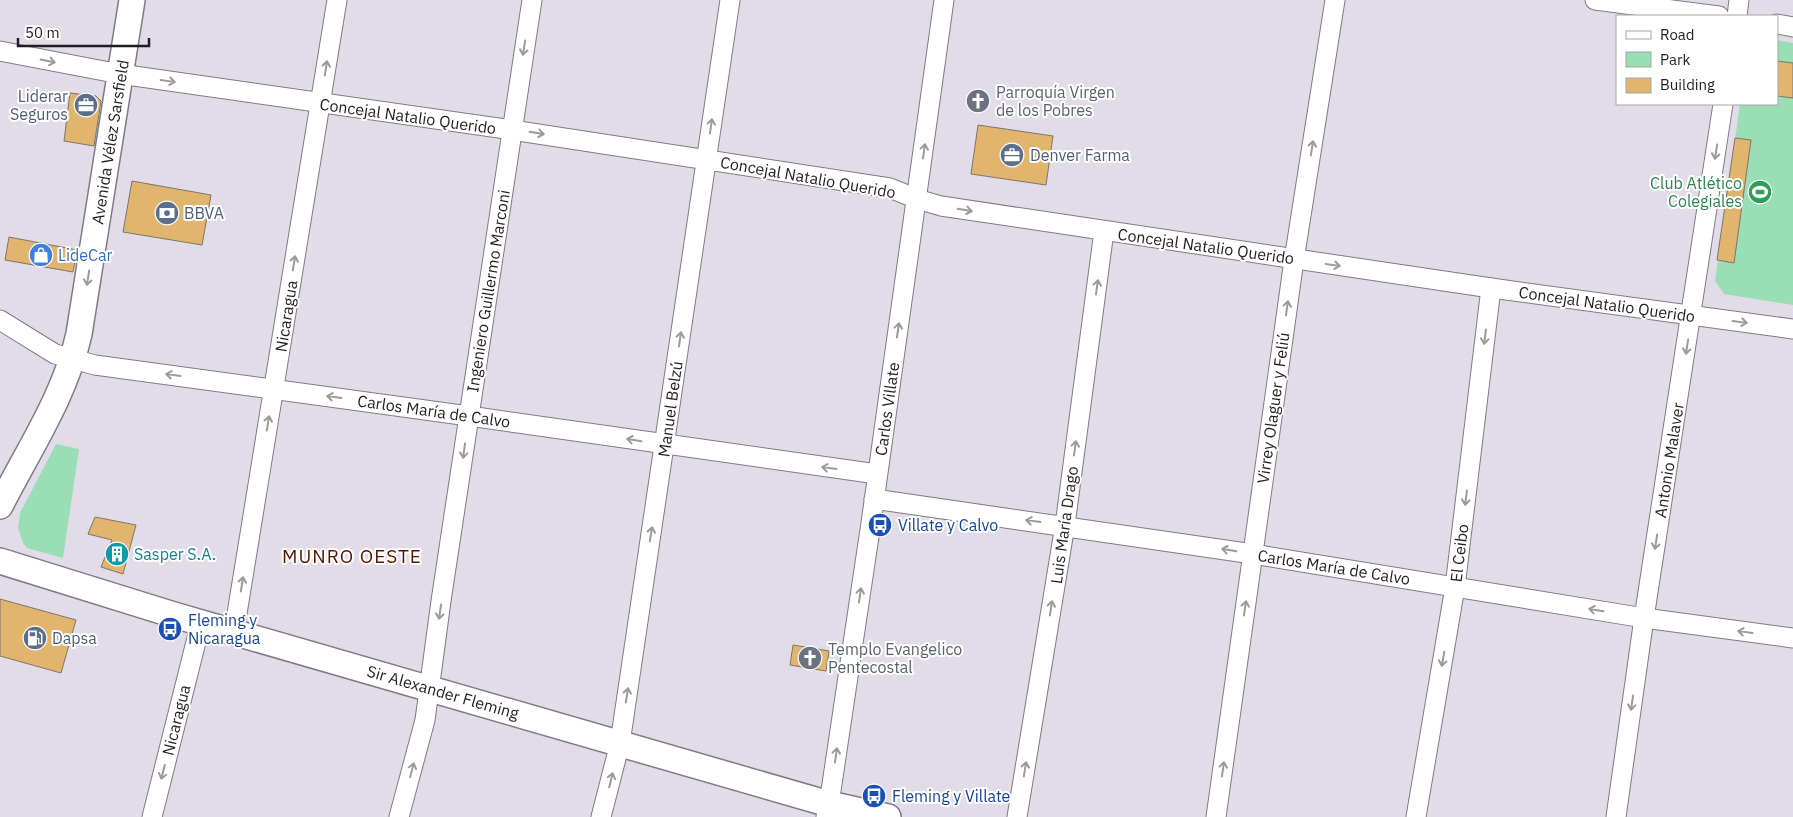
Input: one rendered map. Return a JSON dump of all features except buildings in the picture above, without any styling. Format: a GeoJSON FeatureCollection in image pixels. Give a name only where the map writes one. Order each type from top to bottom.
{"type":"FeatureCollection","features":[{"type":"Feature","properties":{"kind":"main road","name":"Avenida Vélez Sarsfield"},"geometry":{"type":"LineString","coordinates":[[0,506],[57,399],[73,360],[81,324],[132,0]]}},
{"type":"Feature","properties":{"kind":"main road","name":"Sir Alexander Fleming"},"geometry":{"type":"LineString","coordinates":[[0,561],[234,632],[620,743],[828,810],[888,817]]}},
{"type":"Feature","properties":{"kind":"street","name":"Nicaragua"},"geometry":{"type":"LineString","coordinates":[[234,632],[337,0]]}},
{"type":"Feature","properties":{"kind":"street","name":"Ingeniero Guillermo Marconi"},"geometry":{"type":"LineString","coordinates":[[399,817],[425,720],[532,0]]}},
{"type":"Feature","properties":{"kind":"street","name":"Manuel Belzú"},"geometry":{"type":"LineString","coordinates":[[602,817],[620,743],[730,0]]}},
{"type":"Feature","properties":{"kind":"street","name":"Carlos Villate"},"geometry":{"type":"LineString","coordinates":[[828,810],[944,0]]}},
{"type":"Feature","properties":{"kind":"street","name":"Virrey Olaguer y Feliú"},"geometry":{"type":"LineString","coordinates":[[1216,817],[1294,260],[1335,0]]}},
{"type":"Feature","properties":{"kind":"street"},"geometry":{"type":"LineString","coordinates":[[1595,0],[1711,15]]}},
{"type":"Feature","properties":{"kind":"street"},"geometry":{"type":"LineString","coordinates":[[1737,15],[1739,0]]}},
{"type":"Feature","properties":{"kind":"street"},"geometry":{"type":"LineString","coordinates":[[1778,24],[1793,27]]}},
{"type":"Feature","properties":{"kind":"street","name":"Concejal Natalio Querido"},"geometry":{"type":"LineString","coordinates":[[0,51],[120,74],[512,130],[890,188],[941,206],[1294,260],[1793,329]]}},
{"type":"Feature","properties":{"kind":"street","name":"Antonio Malaver"},"geometry":{"type":"LineString","coordinates":[[1616,817],[1644,618],[1724,105]]}},
{"type":"Feature","properties":{"kind":"street","name":"Luis María Drago"},"geometry":{"type":"LineString","coordinates":[[1017,817],[1065,525],[1104,231]]}},
{"type":"Feature","properties":{"kind":"street","name":"El Ceibo"},"geometry":{"type":"LineString","coordinates":[[1416,817],[1455,587],[1491,288]]}},
{"type":"Feature","properties":{"kind":"street","name":"Carlos María de Calvo"},"geometry":{"type":"LineString","coordinates":[[0,320],[49,351],[73,360],[95,365],[877,474]]}},
{"type":"Feature","properties":{"kind":"street","name":"Carlos María de Calvo"},"geometry":{"type":"LineString","coordinates":[[874,499],[1065,525],[1644,618],[1793,638]]}},
{"type":"Feature","properties":{"kind":"street","name":"Nicaragua"},"geometry":{"type":"LineString","coordinates":[[152,817],[201,622]]}},
{"type":"Feature","properties":{"kind":"green space","name":"Club Atlético Colegiales"},"geometry":{"type":"Polygon","coordinates":[[[1778,40],[1793,43],[1793,305],[1724,294],[1715,281],[1740,105],[1778,105],[1778,40]]]}},
{"type":"Feature","properties":{"kind":"green space"},"geometry":{"type":"Polygon","coordinates":[[[56,444],[79,449],[63,558],[27,548],[23,543],[18,528],[20,513],[56,444]]]}},
{"type":"Feature","properties":{"kind":"place","name":"Parroquía Virgen de los Pobres"},"geometry":{"type":"Point","coordinates":[978,101]}},
{"type":"Feature","properties":{"kind":"place","name":"Liderar Seguros"},"geometry":{"type":"Point","coordinates":[86,105]}},
{"type":"Feature","properties":{"kind":"place","name":"Denver Farma"},"geometry":{"type":"Point","coordinates":[1012,155]}},
{"type":"Feature","properties":{"kind":"place","name":"Club Atlético Colegiales"},"geometry":{"type":"Point","coordinates":[1760,192]}},
{"type":"Feature","properties":{"kind":"place","name":"BBVA"},"geometry":{"type":"Point","coordinates":[167,213]}},
{"type":"Feature","properties":{"kind":"place","name":"LideCar"},"geometry":{"type":"Point","coordinates":[41,255]}},
{"type":"Feature","properties":{"kind":"place","name":"Villate y Calvo"},"geometry":{"type":"Point","coordinates":[880,525]}},
{"type":"Feature","properties":{"kind":"place","name":"Sasper S.A."},"geometry":{"type":"Point","coordinates":[117,554]}},
{"type":"Feature","properties":{"kind":"place","name":"Fleming y Nicaragua"},"geometry":{"type":"Point","coordinates":[170,629]}},
{"type":"Feature","properties":{"kind":"place","name":"Dapsa"},"geometry":{"type":"Point","coordinates":[35,638]}},
{"type":"Feature","properties":{"kind":"place","name":"Templo Evangelico Pentecostal"},"geometry":{"type":"Point","coordinates":[810,658]}},
{"type":"Feature","properties":{"kind":"place","name":"Fleming y Villate"},"geometry":{"type":"Point","coordinates":[874,796]}},
{"type":"Feature","properties":{"kind":"district","name":"MUNRO OESTE"},"geometry":{"type":"Point","coordinates":[352,556]}}]}
